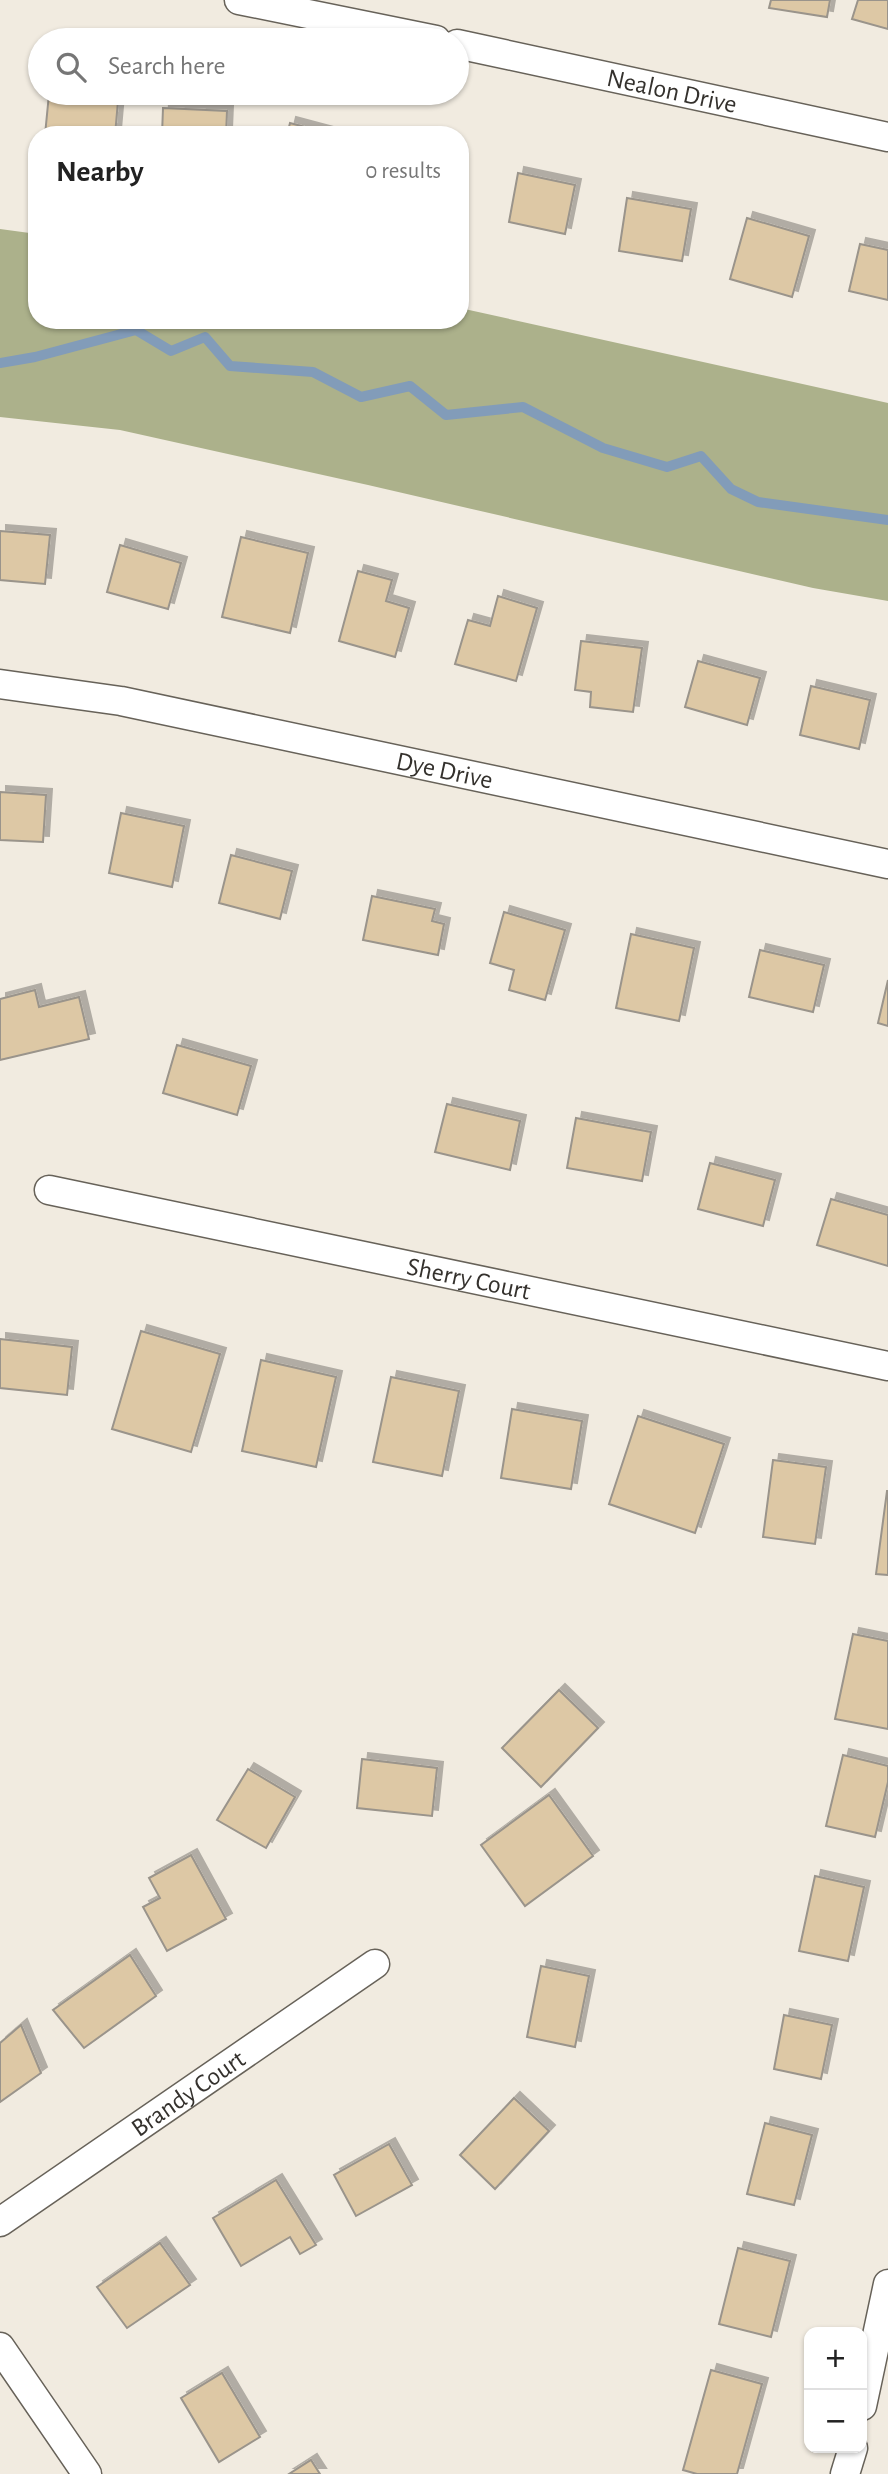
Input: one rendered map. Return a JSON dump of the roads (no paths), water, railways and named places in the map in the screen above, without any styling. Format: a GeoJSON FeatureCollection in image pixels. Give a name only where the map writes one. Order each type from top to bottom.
{"type":"FeatureCollection","features":[{"type":"Feature","properties":{"kind":"street"},"geometry":{"type":"LineString","coordinates":[[239,0],[377,28]]}},
{"type":"Feature","properties":{"kind":"street","name":"Nealon Drive"},"geometry":{"type":"LineString","coordinates":[[469,47],[888,137]]}},
{"type":"Feature","properties":{"kind":"street","name":"Dye Drive"},"geometry":{"type":"LineString","coordinates":[[0,684],[121,701],[888,864]]}},
{"type":"Feature","properties":{"kind":"street","name":"Sherry Court"},"geometry":{"type":"LineString","coordinates":[[49,1190],[888,1366]]}},
{"type":"Feature","properties":{"kind":"street","name":"Brandy Court"},"geometry":{"type":"LineString","coordinates":[[0,2222],[374,1964]]}},
{"type":"Feature","properties":{"kind":"street"},"geometry":{"type":"LineString","coordinates":[[865,2390],[888,2284]]}},
{"type":"Feature","properties":{"kind":"street"},"geometry":{"type":"LineString","coordinates":[[0,2347],[87,2474]]}},
{"type":"Feature","properties":{"kind":"street"},"geometry":{"type":"LineString","coordinates":[[845,2474],[851,2453]]}},
{"type":"Feature","properties":{"kind":"waterway"},"geometry":{"type":"LineString","coordinates":[[0,363],[35,357],[136,330],[171,351],[205,337],[230,366],[313,372],[361,397],[410,386],[446,415],[523,407],[603,448],[667,467],[701,456],[731,489],[758,502],[888,520]]}}]}
